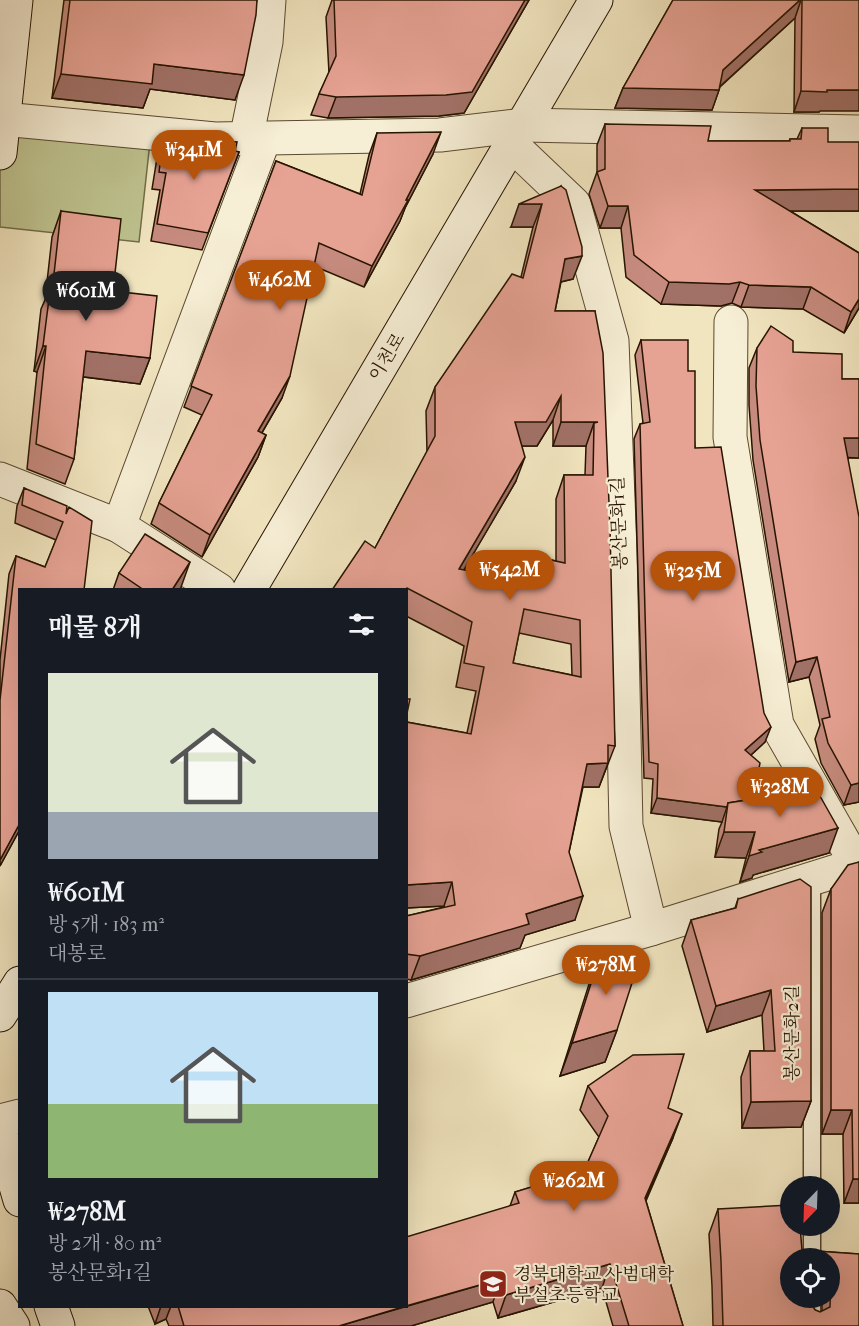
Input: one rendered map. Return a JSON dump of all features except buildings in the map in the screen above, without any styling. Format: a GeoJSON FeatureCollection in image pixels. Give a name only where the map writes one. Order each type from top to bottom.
{"type":"FeatureCollection","features":[{"type":"Feature","properties":{"kind":"street"},"geometry":{"type":"LineString","coordinates":[[0,153],[16,0]]}},
{"type":"Feature","properties":{"kind":"street"},"geometry":{"type":"LineString","coordinates":[[119,526],[255,139],[269,0]]}},
{"type":"Feature","properties":{"kind":"street","name":"이천로"},"geometry":{"type":"LineString","coordinates":[[250,588],[596,0]]}},
{"type":"Feature","properties":{"kind":"street"},"geometry":{"type":"LineString","coordinates":[[3,119],[215,140],[440,135],[859,132]]}},
{"type":"Feature","properties":{"kind":"street","name":"봉산문화1길"},"geometry":{"type":"LineString","coordinates":[[518,135],[574,204],[612,341],[620,551],[626,826],[651,929]]}},
{"type":"Feature","properties":{"kind":"street"},"geometry":{"type":"LineString","coordinates":[[408,1000],[651,929],[858,864],[777,725],[730,437],[731,322]]}},
{"type":"Feature","properties":{"kind":"street"},"geometry":{"type":"LineString","coordinates":[[0,479],[119,526],[216,588]]}},
{"type":"Feature","properties":{"kind":"street"},"geometry":{"type":"LineString","coordinates":[[0,1015],[18,986]]}},
{"type":"Feature","properties":{"kind":"street"},"geometry":{"type":"LineString","coordinates":[[0,1121],[18,1116]]}},
{"type":"Feature","properties":{"kind":"street"},"geometry":{"type":"LineString","coordinates":[[0,1132],[18,1193]]}},
{"type":"Feature","properties":{"kind":"street"},"geometry":{"type":"LineString","coordinates":[[0,1306],[13,1326]]}},
{"type":"Feature","properties":{"kind":"street"},"geometry":{"type":"LineString","coordinates":[[52,1308],[58,1326]]}},
{"type":"Feature","properties":{"kind":"lane","name":"봉산문화2길"},"geometry":{"type":"LineString","coordinates":[[812,879],[812,1176]]}},
{"type":"Feature","properties":{"kind":"lane"},"geometry":{"type":"LineString","coordinates":[[812,1308],[812,1326]]}},
{"type":"Feature","properties":{"kind":"green space"},"geometry":{"type":"Polygon","coordinates":[[[0,0],[4,119],[151,133],[139,242],[0,227],[0,0]]]}},
{"type":"Feature","properties":{"kind":"place","name":"경북대학교 사범대학 부설초등학교"},"geometry":{"type":"Point","coordinates":[493,1284]}}]}
